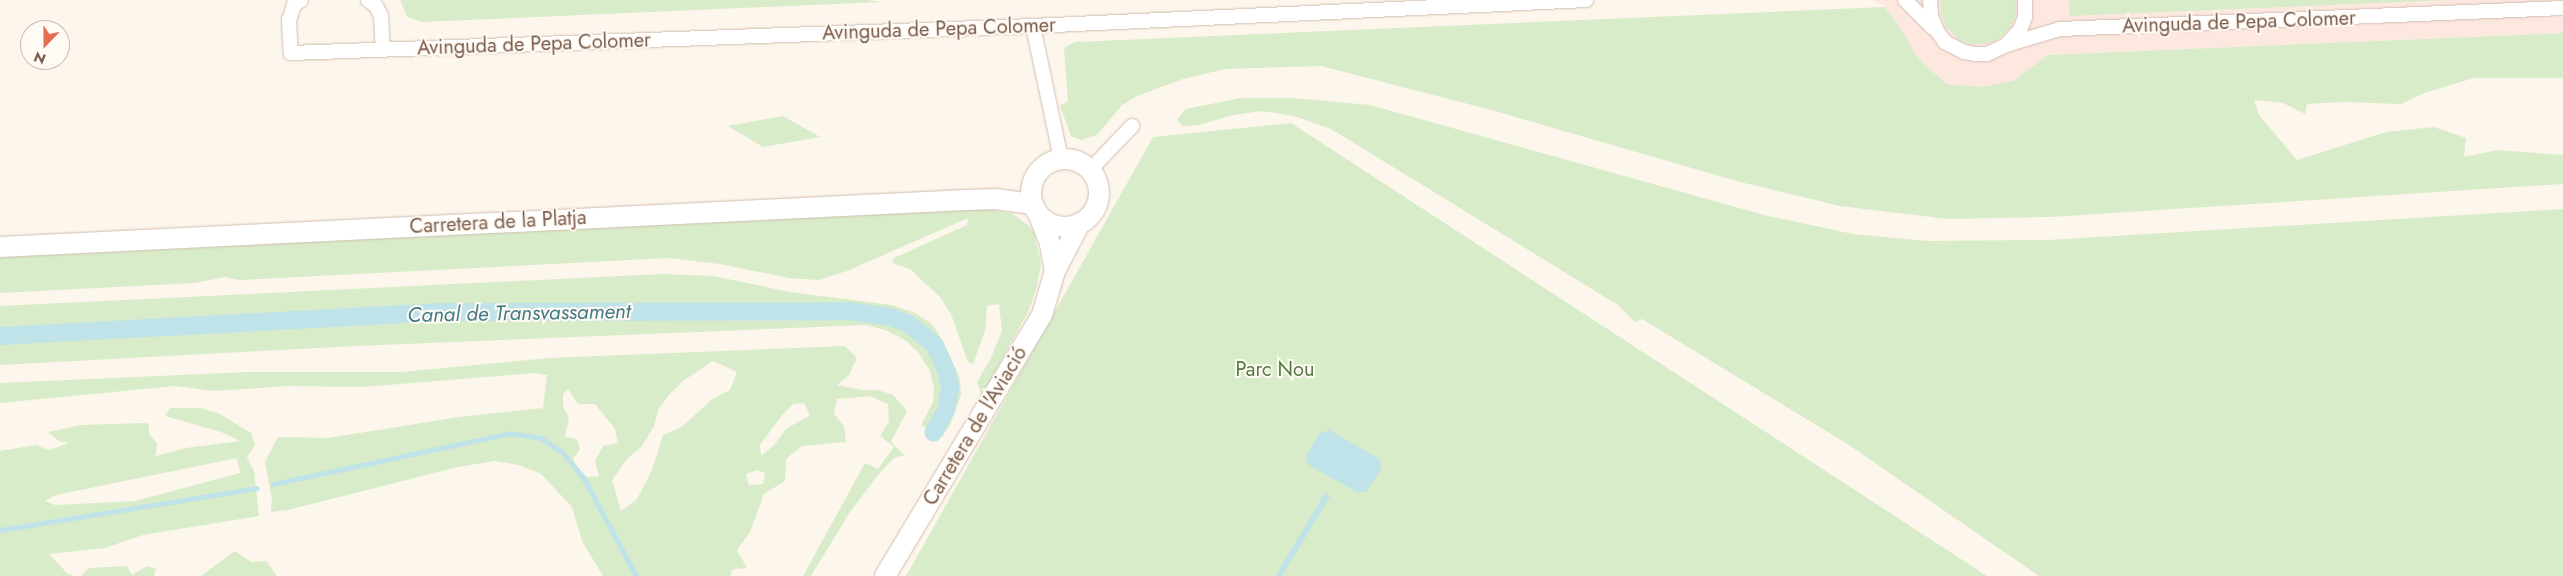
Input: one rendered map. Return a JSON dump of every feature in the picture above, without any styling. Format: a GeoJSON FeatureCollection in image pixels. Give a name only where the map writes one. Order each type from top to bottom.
{"type":"FeatureCollection","features":[{"type":"Feature","properties":{"kind":"street","name":"Avinguda de Pepa Colomer"},"geometry":{"type":"LineString","coordinates":[[301,0],[294,5],[289,20],[291,53],[1033,26],[1586,0]]}},
{"type":"Feature","properties":{"kind":"street"},"geometry":{"type":"LineString","coordinates":[[368,0],[376,6],[381,16],[383,50]]}},
{"type":"Feature","properties":{"kind":"street"},"geometry":{"type":"LineString","coordinates":[[1906,0],[1945,42]]}},
{"type":"Feature","properties":{"kind":"street"},"geometry":{"type":"LineString","coordinates":[[1930,0],[1931,16],[1937,31],[1945,42]]}},
{"type":"Feature","properties":{"kind":"street"},"geometry":{"type":"LineString","coordinates":[[2006,45],[2020,30],[2025,17],[2025,0]]}},
{"type":"Feature","properties":{"kind":"street","name":"Avinguda de Pepa Colomer"},"geometry":{"type":"LineString","coordinates":[[1945,42],[1964,52],[1987,54],[2006,45],[2060,30],[2563,8]]}},
{"type":"Feature","properties":{"kind":"street"},"geometry":{"type":"LineString","coordinates":[[1033,26],[1061,159]]}},
{"type":"Feature","properties":{"kind":"street"},"geometry":{"type":"LineString","coordinates":[[1090,170],[1132,126]]}},
{"type":"Feature","properties":{"kind":"street"},"geometry":{"type":"LineString","coordinates":[[1061,159],[1081,163],[1090,170],[1099,187],[1098,201],[1090,216],[1080,224],[1069,227],[1057,226],[1046,222],[1036,209],[1031,193],[1033,181],[1039,171],[1048,163],[1061,159]]}},
{"type":"Feature","properties":{"kind":"street","name":"Carretera de la Platja"},"geometry":{"type":"LineString","coordinates":[[996,199],[1033,181]]}},
{"type":"Feature","properties":{"kind":"street","name":"Carretera de la Platja"},"geometry":{"type":"LineString","coordinates":[[0,247],[996,199],[1036,209]]}},
{"type":"Feature","properties":{"kind":"street","name":"Carretera de l'Aviació"},"geometry":{"type":"LineString","coordinates":[[1036,209],[1050,244],[1055,271]]}},
{"type":"Feature","properties":{"kind":"street","name":"Carretera de l'Aviació"},"geometry":{"type":"LineString","coordinates":[[885,576],[1042,315],[1055,271],[1080,224]]}},
{"type":"Feature","properties":{"kind":"shaded area"},"geometry":{"type":"Polygon","coordinates":[[[1874,0],[2563,0],[2563,33],[2048,55],[2015,80],[1984,87],[1947,84],[1925,65],[1913,51],[1907,38],[1885,7],[1874,0]]]}},
{"type":"Feature","properties":{"kind":"green space"},"geometry":{"type":"Polygon","coordinates":[[[400,0],[867,0],[881,2],[422,22],[407,17],[400,0]]]}},
{"type":"Feature","properties":{"kind":"green space"},"geometry":{"type":"Polygon","coordinates":[[[1941,0],[2016,0],[2016,16],[2009,29],[1997,40],[1986,44],[1970,44],[1959,40],[1946,27],[1941,13],[1941,0]]]}},
{"type":"Feature","properties":{"kind":"green space"},"geometry":{"type":"Polygon","coordinates":[[[2069,0],[2449,0],[2070,16],[2069,0]]]}},
{"type":"Feature","properties":{"kind":"green space"},"geometry":{"type":"Polygon","coordinates":[[[1885,7],[1907,38],[1913,51],[1925,65],[1947,84],[1984,87],[2015,80],[2048,55],[2563,33],[2563,78],[2474,78],[2427,92],[2401,104],[2344,102],[2307,104],[2305,114],[2283,103],[2254,100],[2259,115],[2297,160],[2386,132],[2434,127],[2466,138],[2464,157],[2497,150],[2563,155],[2563,184],[2050,217],[1947,219],[1840,206],[1740,182],[1495,111],[1321,66],[1225,69],[1183,79],[1137,96],[1122,105],[1097,135],[1081,140],[1071,136],[1060,106],[1068,101],[1064,48],[1075,42],[1885,7]]]}},
{"type":"Feature","properties":{"kind":"green space"},"geometry":{"type":"Polygon","coordinates":[[[1241,98],[1293,98],[1370,105],[1768,216],[1853,234],[1927,241],[2048,240],[2563,209],[2563,576],[2039,576],[1846,443],[1642,319],[1635,322],[1618,305],[1331,129],[1294,116],[1261,111],[1233,115],[1199,125],[1182,126],[1177,119],[1186,109],[1241,98]]]}},
{"type":"Feature","properties":{"kind":"green space"},"geometry":{"type":"Polygon","coordinates":[[[783,116],[820,137],[763,147],[728,126],[783,116]]]}},
{"type":"Feature","properties":{"kind":"green space","name":"Parc Nou"},"geometry":{"type":"Polygon","coordinates":[[[1291,123],[1987,576],[906,576],[1153,137],[1291,123]]]}},
{"type":"Feature","properties":{"kind":"green space"},"geometry":{"type":"Polygon","coordinates":[[[984,208],[1013,214],[1029,226],[1034,232],[1041,264],[1036,290],[1028,312],[982,396],[977,382],[991,358],[1002,331],[999,304],[987,306],[985,331],[973,364],[968,362],[951,314],[940,297],[910,269],[892,263],[894,258],[967,225],[968,218],[847,271],[818,280],[789,278],[720,264],[669,258],[239,280],[225,277],[195,283],[0,293],[0,257],[984,208]]]}},
{"type":"Feature","properties":{"kind":"green space"},"geometry":{"type":"Polygon","coordinates":[[[662,274],[713,276],[790,292],[892,305],[915,313],[932,324],[943,341],[960,379],[961,395],[950,425],[942,437],[921,425],[933,402],[934,388],[930,371],[918,352],[905,340],[885,330],[866,325],[356,346],[0,365],[0,306],[662,274]]]}},
{"type":"Feature","properties":{"kind":"green space"},"geometry":{"type":"Polygon","coordinates":[[[845,346],[857,358],[849,375],[837,385],[862,390],[878,390],[893,395],[907,411],[891,442],[904,455],[894,458],[878,475],[850,512],[811,576],[803,576],[865,463],[878,469],[894,447],[880,436],[889,421],[888,404],[870,396],[837,399],[834,414],[844,426],[846,442],[802,446],[786,459],[785,481],[764,494],[750,532],[737,550],[747,568],[733,569],[730,576],[603,576],[582,541],[572,507],[541,474],[519,465],[495,461],[458,467],[288,510],[271,512],[272,499],[265,462],[278,437],[328,438],[459,417],[543,408],[547,375],[534,373],[363,387],[288,386],[214,391],[175,386],[0,403],[0,383],[248,372],[402,372],[549,358],[845,346]],[[713,361],[683,381],[658,410],[654,426],[642,446],[627,459],[612,480],[621,511],[637,499],[652,470],[663,435],[682,427],[711,400],[730,390],[737,372],[713,361]],[[568,389],[563,394],[563,407],[569,418],[565,437],[577,439],[580,449],[573,459],[583,477],[599,476],[595,461],[603,446],[618,443],[615,429],[595,404],[578,404],[568,389]],[[804,403],[793,404],[783,414],[760,445],[761,456],[774,445],[786,429],[810,415],[804,403]],[[757,470],[746,474],[749,485],[763,484],[765,473],[757,470]]]}},
{"type":"Feature","properties":{"kind":"green space"},"geometry":{"type":"Polygon","coordinates":[[[170,408],[201,408],[220,414],[251,433],[255,445],[247,457],[254,471],[259,516],[143,535],[105,548],[49,554],[67,573],[74,576],[0,576],[0,451],[36,445],[49,450],[69,443],[59,441],[48,432],[81,425],[146,423],[149,425],[149,434],[157,443],[156,456],[186,448],[240,441],[221,432],[165,416],[170,408]],[[237,458],[56,495],[45,501],[55,505],[135,501],[240,473],[237,458]]]}},
{"type":"Feature","properties":{"kind":"green space"},"geometry":{"type":"Polygon","coordinates":[[[235,551],[251,562],[266,561],[277,576],[201,576],[235,551]]]}},
{"type":"Feature","properties":{"kind":"green space"},"geometry":{"type":"Polygon","coordinates":[[[127,566],[132,575],[147,566],[156,569],[154,576],[81,576],[89,568],[127,566]]]}},
{"type":"Feature","properties":{"kind":"water"},"geometry":{"type":"Polygon","coordinates":[[[1329,430],[1380,459],[1381,469],[1366,492],[1357,492],[1310,466],[1307,462],[1306,457],[1319,434],[1329,430]]]}},
{"type":"Feature","properties":{"kind":"water"},"geometry":{"type":"Polygon","coordinates":[[[1325,493],[1330,496],[1282,576],[1276,574],[1325,493]]]}},
{"type":"Feature","properties":{"kind":"waterway","name":"Canal de Transvassament"},"geometry":{"type":"LineString","coordinates":[[0,336],[441,312],[849,311],[890,317],[909,324],[934,344],[947,372],[950,388],[946,410],[933,433]]}},
{"type":"Feature","properties":{"kind":"waterway"},"geometry":{"type":"LineString","coordinates":[[273,484],[510,433],[541,438],[562,452],[583,477],[636,576]]}},
{"type":"Feature","properties":{"kind":"waterway"},"geometry":{"type":"LineString","coordinates":[[0,530],[257,488]]}}]}
